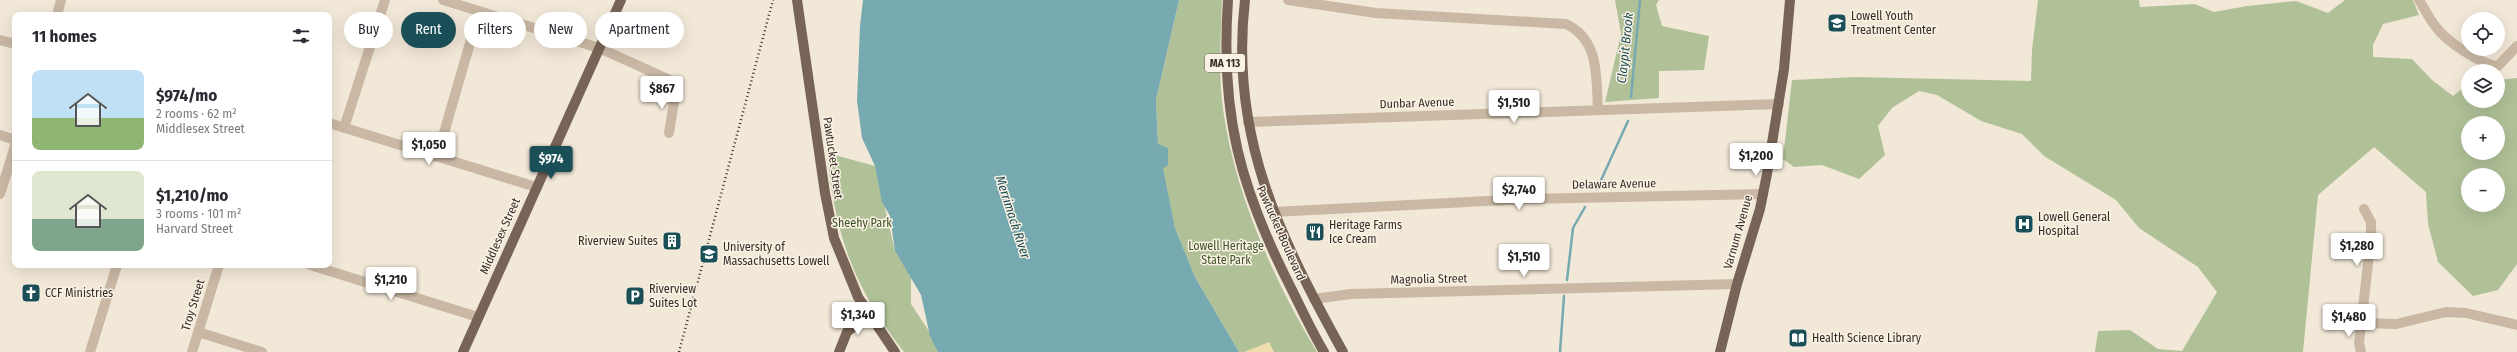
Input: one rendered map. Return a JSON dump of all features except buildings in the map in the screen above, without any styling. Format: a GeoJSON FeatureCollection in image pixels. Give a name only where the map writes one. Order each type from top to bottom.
{"type":"FeatureCollection","features":[{"type":"Feature","properties":{"kind":"main road","name":"Middlesex Street"},"geometry":{"type":"LineString","coordinates":[[616,12],[621,0]]}},
{"type":"Feature","properties":{"kind":"main road","name":"Pawtucket Street"},"geometry":{"type":"LineString","coordinates":[[797,0],[829,219],[845,269],[868,315],[895,352]]}},
{"type":"Feature","properties":{"kind":"main road","name":"Pawtucket Boulevard"},"geometry":{"type":"LineString","coordinates":[[1228,0],[1226,70],[1230,118],[1240,165],[1259,220],[1324,352]]}},
{"type":"Feature","properties":{"kind":"main road","name":"Pawtucket Boulevard"},"geometry":{"type":"LineString","coordinates":[[1245,0],[1242,54],[1248,122],[1255,157],[1273,212],[1314,299],[1343,352]]}},
{"type":"Feature","properties":{"kind":"main road","name":"Varnum Avenue"},"geometry":{"type":"LineString","coordinates":[[1720,352],[1737,284],[1763,194],[1779,104],[1790,0]]}},
{"type":"Feature","properties":{"kind":"main road","name":"Middlesex Street"},"geometry":{"type":"LineString","coordinates":[[463,352],[599,48]]}},
{"type":"Feature","properties":{"kind":"main road"},"geometry":{"type":"LineString","coordinates":[[839,352],[847,332],[868,315]]}},
{"type":"Feature","properties":{"kind":"street"},"geometry":{"type":"LineString","coordinates":[[57,12],[61,0]]}},
{"type":"Feature","properties":{"kind":"street"},"geometry":{"type":"LineString","coordinates":[[344,128],[386,0]]}},
{"type":"Feature","properties":{"kind":"street"},"geometry":{"type":"LineString","coordinates":[[442,0],[479,12]]}},
{"type":"Feature","properties":{"kind":"street"},"geometry":{"type":"LineString","coordinates":[[1288,0],[1376,13],[1566,24],[1580,32],[1590,44],[1594,60],[1598,110]]}},
{"type":"Feature","properties":{"kind":"street"},"geometry":{"type":"LineString","coordinates":[[2419,0],[2436,28],[2476,60],[2488,66],[2498,66],[2517,46]]}},
{"type":"Feature","properties":{"kind":"street"},"geometry":{"type":"LineString","coordinates":[[526,26],[595,47]]}},
{"type":"Feature","properties":{"kind":"street"},"geometry":{"type":"LineString","coordinates":[[0,40],[12,43]]}},
{"type":"Feature","properties":{"kind":"street"},"geometry":{"type":"LineString","coordinates":[[437,157],[469,48]]}},
{"type":"Feature","properties":{"kind":"street"},"geometry":{"type":"LineString","coordinates":[[599,48],[670,80],[675,85],[676,90],[669,133]]}},
{"type":"Feature","properties":{"kind":"street","name":"Dunbar Avenue"},"geometry":{"type":"LineString","coordinates":[[1248,122],[1779,104]]}},
{"type":"Feature","properties":{"kind":"street"},"geometry":{"type":"LineString","coordinates":[[332,124],[536,187]]}},
{"type":"Feature","properties":{"kind":"street"},"geometry":{"type":"LineString","coordinates":[[0,135],[12,139]]}},
{"type":"Feature","properties":{"kind":"street"},"geometry":{"type":"LineString","coordinates":[[0,194],[11,171]]}},
{"type":"Feature","properties":{"kind":"street","name":"Delaware Avenue"},"geometry":{"type":"LineString","coordinates":[[1273,212],[1527,199],[1763,194]]}},
{"type":"Feature","properties":{"kind":"street"},"geometry":{"type":"LineString","coordinates":[[2361,352],[2359,343],[2371,237],[2371,222],[2364,209]]}},
{"type":"Feature","properties":{"kind":"street"},"geometry":{"type":"LineString","coordinates":[[90,352],[116,268]]}},
{"type":"Feature","properties":{"kind":"street","name":"Troy Street"},"geometry":{"type":"LineString","coordinates":[[192,352],[218,268]]}},
{"type":"Feature","properties":{"kind":"street"},"geometry":{"type":"LineString","coordinates":[[320,268],[478,317]]}},
{"type":"Feature","properties":{"kind":"street","name":"Magnolia Street"},"geometry":{"type":"LineString","coordinates":[[1314,299],[1351,294],[1737,284]]}},
{"type":"Feature","properties":{"kind":"street"},"geometry":{"type":"LineString","coordinates":[[2362,323],[2396,324],[2446,312],[2466,313],[2517,324]]}},
{"type":"Feature","properties":{"kind":"street"},"geometry":{"type":"LineString","coordinates":[[198,332],[262,352]]}},
{"type":"Feature","properties":{"kind":"green space","name":"Lowell Heritage State Park"},"geometry":{"type":"Polygon","coordinates":[[[1179,0],[1222,0],[1220,54],[1221,95],[1229,141],[1237,173],[1246,204],[1271,265],[1285,295],[1317,352],[1239,352],[1195,277],[1175,228],[1158,145],[1156,100],[1179,0]]]}},
{"type":"Feature","properties":{"kind":"green space"},"geometry":{"type":"Polygon","coordinates":[[[1615,0],[1659,0],[1656,5],[1662,26],[1709,36],[1704,70],[1659,71],[1659,98],[1605,102],[1621,34],[1615,0]]]}},
{"type":"Feature","properties":{"kind":"green space"},"geometry":{"type":"Polygon","coordinates":[[[2038,0],[2139,0],[2140,7],[2195,4],[2214,12],[2247,6],[2296,1],[2328,13],[2345,0],[2413,0],[2419,15],[2383,24],[2373,45],[2373,57],[2412,59],[2432,80],[2453,96],[2461,90],[2461,108],[2505,108],[2505,79],[2517,78],[2517,264],[2498,290],[2473,296],[2438,262],[2428,224],[2426,192],[2374,147],[2318,195],[2303,352],[2095,352],[2098,331],[2130,330],[2158,349],[2182,351],[2217,292],[2198,267],[2139,228],[2116,200],[2044,156],[2022,134],[1981,121],[1937,95],[1919,91],[1892,108],[1878,126],[1885,155],[1859,179],[1822,165],[1794,167],[1783,159],[1792,80],[1856,77],[2031,81],[2032,50],[2038,0]]]}},
{"type":"Feature","properties":{"kind":"green space","name":"Sheehy Park"},"geometry":{"type":"Polygon","coordinates":[[[827,153],[875,166],[895,251],[911,277],[911,304],[929,331],[939,352],[904,352],[886,328],[859,282],[841,234],[835,209],[827,153]]]}},
{"type":"Feature","properties":{"kind":"sand"},"geometry":{"type":"Polygon","coordinates":[[[1269,342],[1274,352],[1244,352],[1269,342]]]}},
{"type":"Feature","properties":{"kind":"water","name":"Merrimack River"},"geometry":{"type":"Polygon","coordinates":[[[863,0],[1179,0],[1156,100],[1158,144],[1168,148],[1168,165],[1163,168],[1175,228],[1195,277],[1239,352],[938,352],[930,336],[921,295],[895,251],[890,216],[882,202],[875,166],[862,138],[857,101],[860,26],[863,0]]]}},
{"type":"Feature","properties":{"kind":"waterway","name":"Claypit Brook"},"geometry":{"type":"LineString","coordinates":[[1631,97],[1640,0]]}},
{"type":"Feature","properties":{"kind":"waterway","name":"Claypit Brook"},"geometry":{"type":"LineString","coordinates":[[1597,189],[1628,121]]}},
{"type":"Feature","properties":{"kind":"waterway","name":"Claypit Brook"},"geometry":{"type":"LineString","coordinates":[[1567,280],[1573,228],[1585,207]]}},
{"type":"Feature","properties":{"kind":"waterway","name":"Claypit Brook"},"geometry":{"type":"LineString","coordinates":[[1560,352],[1564,296]]}},
{"type":"Feature","properties":{"kind":"railway"},"geometry":{"type":"LineString","coordinates":[[679,352],[773,0]]}},
{"type":"Feature","properties":{"kind":"place","name":"Lowell Youth Treatment Center"},"geometry":{"type":"Point","coordinates":[1837,23]}},
{"type":"Feature","properties":{"kind":"place","name":"Lowell General Hospital"},"geometry":{"type":"Point","coordinates":[2024,224]}},
{"type":"Feature","properties":{"kind":"place","name":"Heritage Farms Ice Cream"},"geometry":{"type":"Point","coordinates":[1315,232]}},
{"type":"Feature","properties":{"kind":"place","name":"Riverview Suites"},"geometry":{"type":"Point","coordinates":[672,241]}},
{"type":"Feature","properties":{"kind":"place","name":"University of Massachusetts Lowell"},"geometry":{"type":"Point","coordinates":[709,254]}},
{"type":"Feature","properties":{"kind":"place","name":"CCF Ministries"},"geometry":{"type":"Point","coordinates":[31,293]}},
{"type":"Feature","properties":{"kind":"place","name":"Riverview Suites Lot"},"geometry":{"type":"Point","coordinates":[635,296]}},
{"type":"Feature","properties":{"kind":"place","name":"Health Science Library"},"geometry":{"type":"Point","coordinates":[1798,338]}}]}
